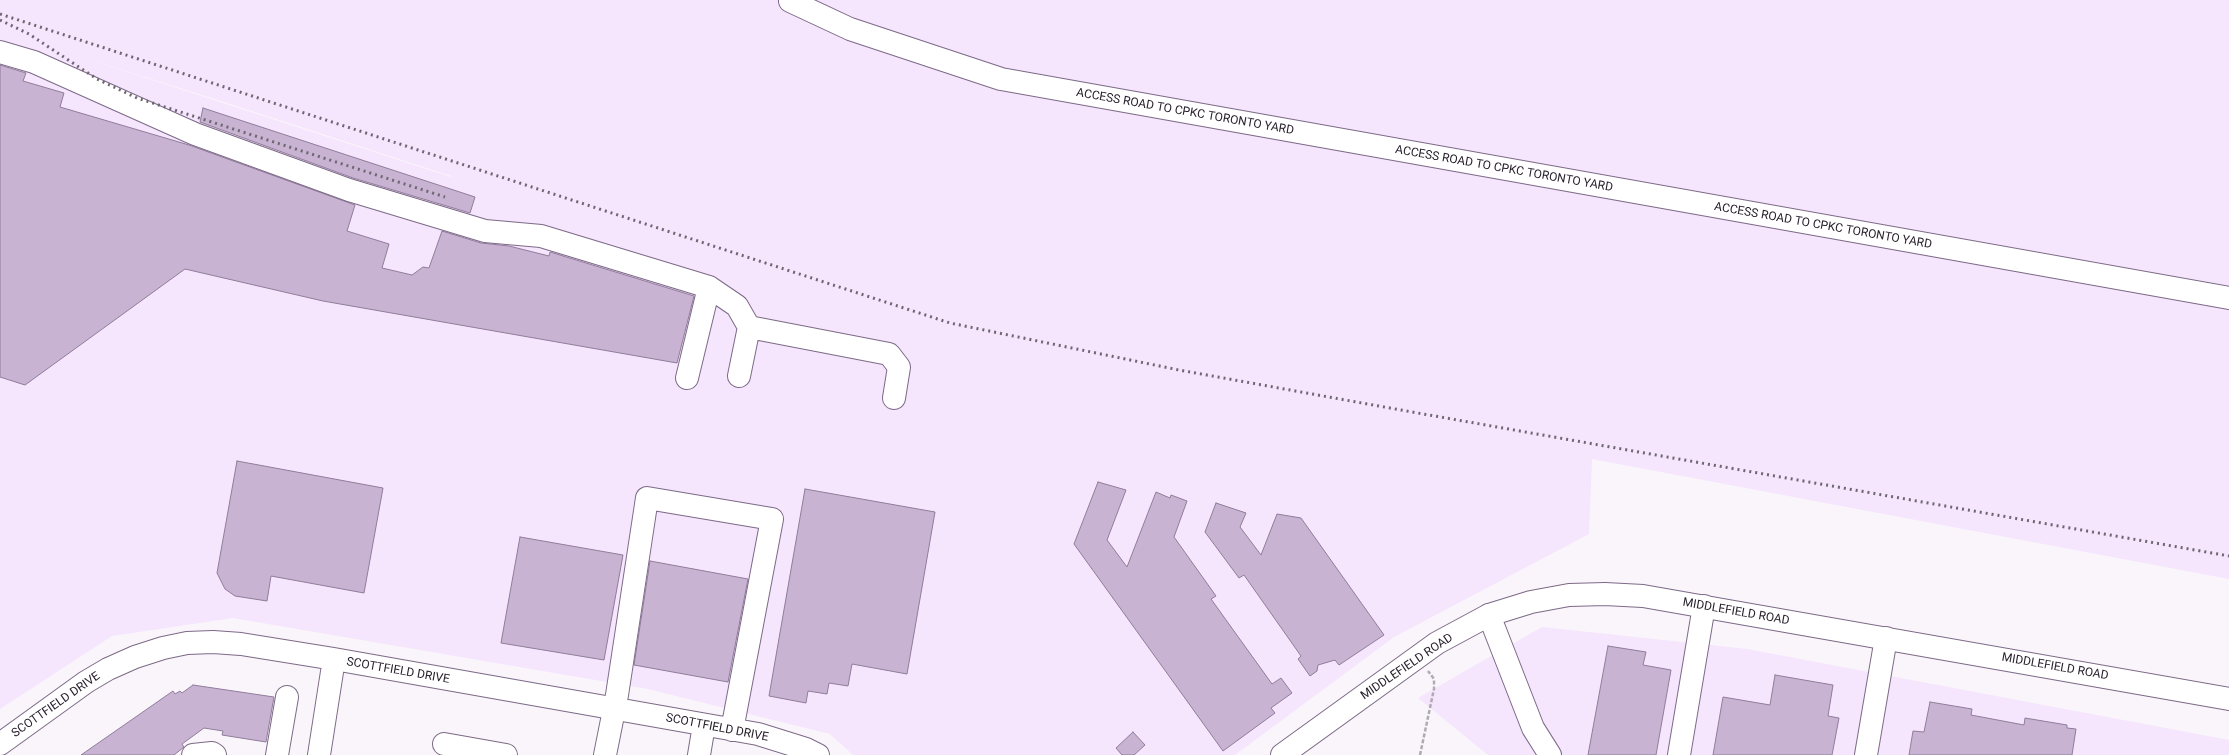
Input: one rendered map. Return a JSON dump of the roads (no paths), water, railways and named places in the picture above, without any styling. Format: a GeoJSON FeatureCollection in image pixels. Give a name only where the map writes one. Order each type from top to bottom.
{"type":"FeatureCollection","features":[{"type":"Feature","properties":{"kind":"main road","name":"ACCESS ROAD TO CPKC TORONTO YARD"},"geometry":{"type":"LineString","coordinates":[[790,1],[850,29],[1001,79],[2229,298]]}},
{"type":"Feature","properties":{"kind":"main road"},"geometry":{"type":"LineString","coordinates":[[0,52],[34,62],[195,134],[349,190],[485,231],[541,236],[709,287],[737,306],[749,327],[739,376]]}},
{"type":"Feature","properties":{"kind":"main road"},"geometry":{"type":"LineString","coordinates":[[687,378],[709,287]]}},
{"type":"Feature","properties":{"kind":"main road"},"geometry":{"type":"LineString","coordinates":[[749,327],[889,354],[899,367],[894,398]]}},
{"type":"Feature","properties":{"kind":"main road"},"geometry":{"type":"LineString","coordinates":[[605,755],[614,710],[647,498],[772,519],[732,730]]}},
{"type":"Feature","properties":{"kind":"main road","name":"MIDDLEFIELD ROAD"},"geometry":{"type":"LineString","coordinates":[[1282,755],[1437,643],[1489,615],[1531,602],[1576,595],[1605,594],[1643,596],[2229,699]]}},
{"type":"Feature","properties":{"kind":"main road"},"geometry":{"type":"LineString","coordinates":[[1679,755],[1704,606]]}},
{"type":"Feature","properties":{"kind":"main road"},"geometry":{"type":"LineString","coordinates":[[1489,615],[1533,728],[1550,755]]}},
{"type":"Feature","properties":{"kind":"main road"},"geometry":{"type":"LineString","coordinates":[[1866,755],[1886,638]]}},
{"type":"Feature","properties":{"kind":"main road","name":"SCOTTFIELD DRIVE"},"geometry":{"type":"LineString","coordinates":[[0,744],[86,682],[135,657],[162,648],[187,643],[213,642],[241,644],[732,730],[782,741],[818,755]]}},
{"type":"Feature","properties":{"kind":"main road"},"geometry":{"type":"LineString","coordinates":[[319,755],[334,660]]}},
{"type":"Feature","properties":{"kind":"main road"},"geometry":{"type":"LineString","coordinates":[[277,755],[287,697]]}},
{"type":"Feature","properties":{"kind":"main road"},"geometry":{"type":"LineString","coordinates":[[699,755],[704,725]]}},
{"type":"Feature","properties":{"kind":"main road"},"geometry":{"type":"LineString","coordinates":[[444,744],[506,755]]}},
{"type":"Feature","properties":{"kind":"main road"},"geometry":{"type":"LineString","coordinates":[[193,755],[212,753],[214,755]]}},
{"type":"Feature","properties":{"kind":"railway"},"geometry":{"type":"LineString","coordinates":[[0,14],[950,323],[1179,370],[2229,556]]}},
{"type":"Feature","properties":{"kind":"railway"},"geometry":{"type":"LineString","coordinates":[[0,20],[29,34],[97,79],[137,98],[445,197]]}}]}
